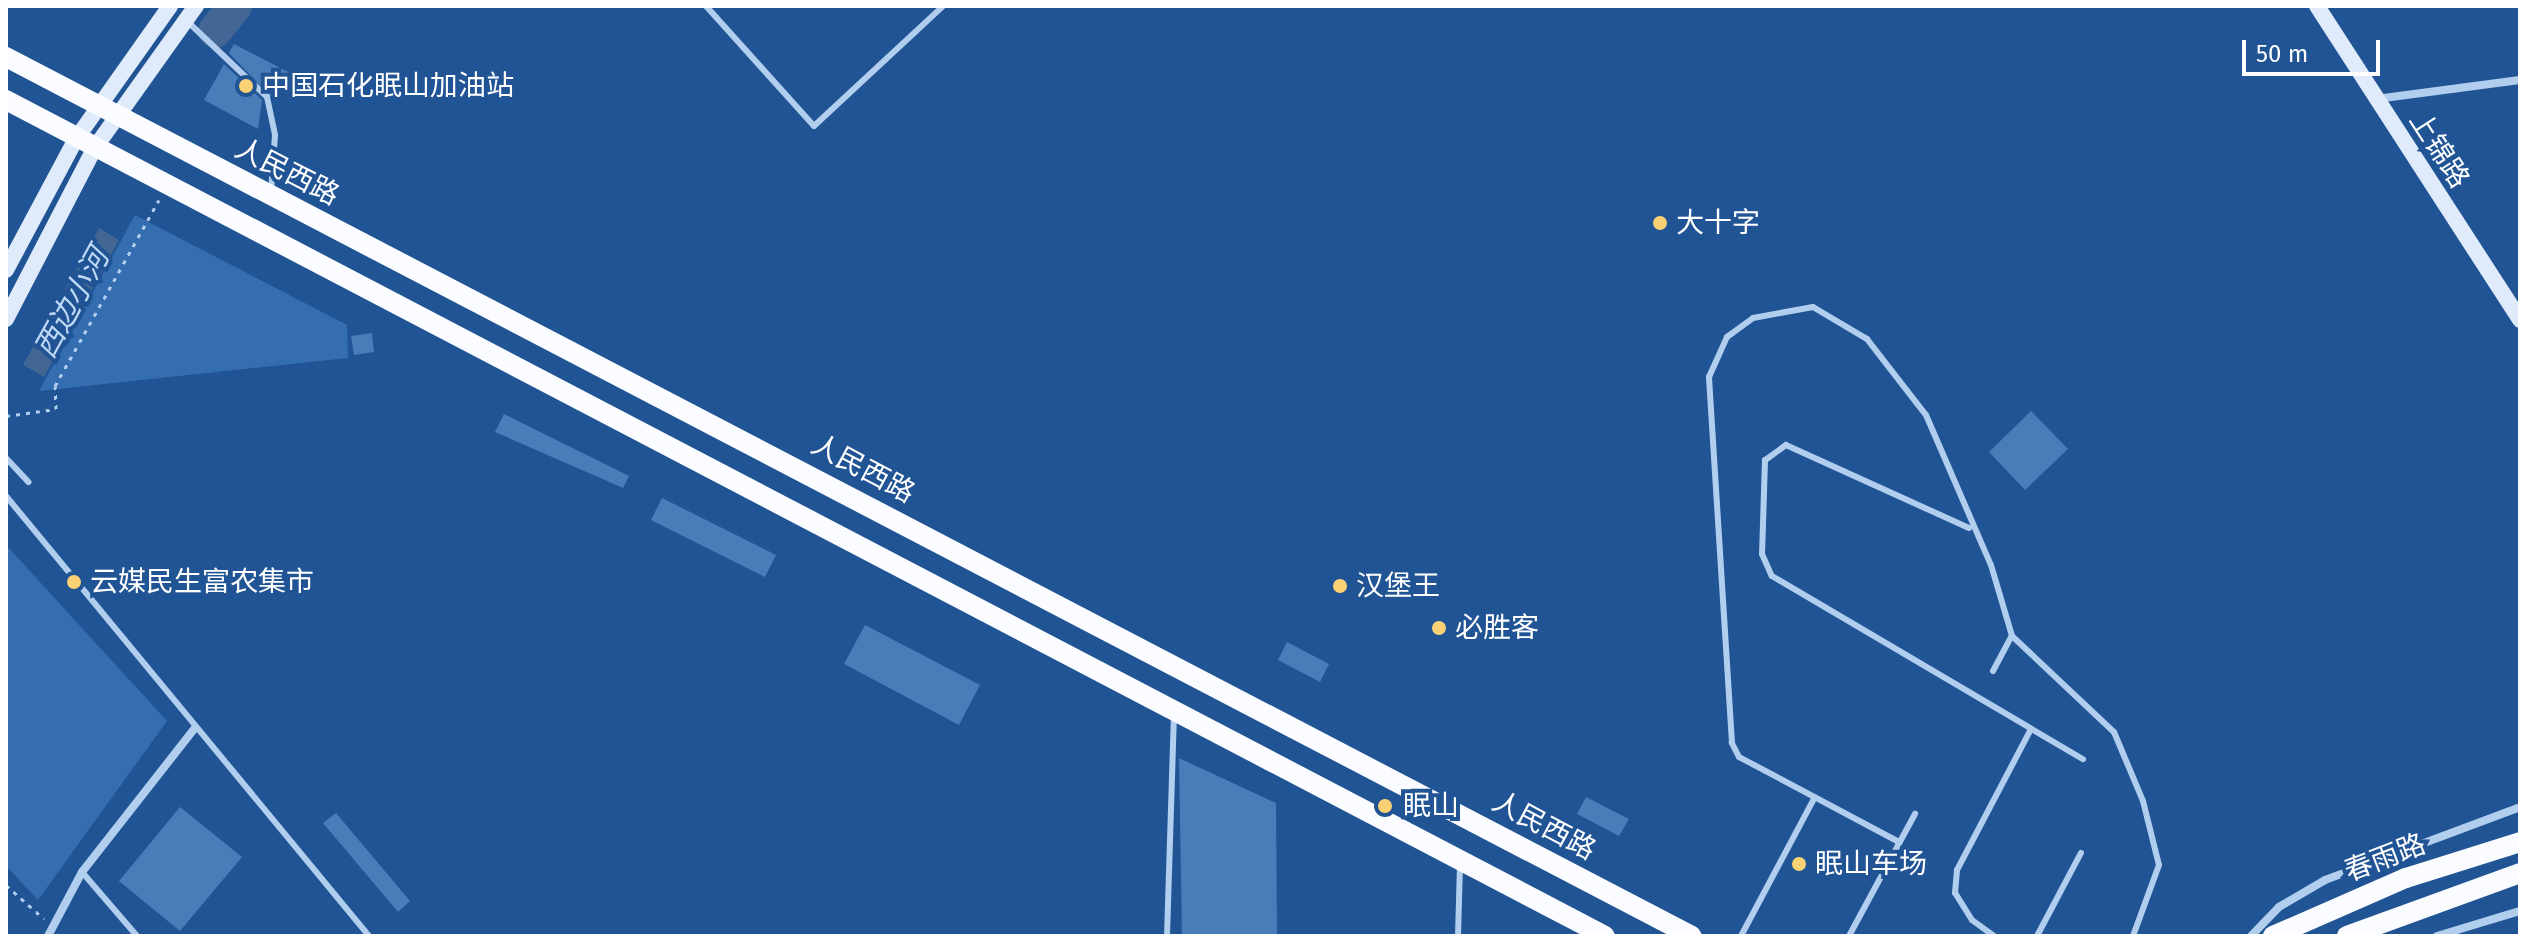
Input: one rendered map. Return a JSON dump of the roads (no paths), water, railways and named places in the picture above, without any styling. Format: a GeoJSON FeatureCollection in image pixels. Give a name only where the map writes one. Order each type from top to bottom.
{"type":"FeatureCollection","features":[{"type":"Feature","properties":{"kind":"main road"},"geometry":{"type":"LineString","coordinates":[[6,270],[170,6]]}},
{"type":"Feature","properties":{"kind":"main road","name":"上锦路"},"geometry":{"type":"LineString","coordinates":[[2317,6],[2520,320]]}},
{"type":"Feature","properties":{"kind":"main road"},"geometry":{"type":"LineString","coordinates":[[106,111],[191,13]]}},
{"type":"Feature","properties":{"kind":"main road","name":"人民西路"},"geometry":{"type":"LineString","coordinates":[[6,57],[1692,936]]}},
{"type":"Feature","properties":{"kind":"main road"},"geometry":{"type":"LineString","coordinates":[[6,100],[1174,714],[1602,935]]}},
{"type":"Feature","properties":{"kind":"main road"},"geometry":{"type":"LineString","coordinates":[[6,319],[85,144]]}},
{"type":"Feature","properties":{"kind":"main road","name":"春雨路"},"geometry":{"type":"LineString","coordinates":[[2273,936],[2406,878],[2520,842]]}},
{"type":"Feature","properties":{"kind":"main road","name":"春雨路"},"geometry":{"type":"LineString","coordinates":[[2347,936],[2520,873]]}},
{"type":"Feature","properties":{"kind":"street"},"geometry":{"type":"LineString","coordinates":[[2375,99],[2520,80]]}},
{"type":"Feature","properties":{"kind":"street"},"geometry":{"type":"LineString","coordinates":[[50,932],[82,872],[195,728]]}},
{"type":"Feature","properties":{"kind":"street"},"geometry":{"type":"LineString","coordinates":[[2251,936],[2279,907],[2325,880],[2520,807]]}},
{"type":"Feature","properties":{"kind":"street"},"geometry":{"type":"LineString","coordinates":[[2437,936],[2520,911]]}},
{"type":"Feature","properties":{"kind":"lane"},"geometry":{"type":"LineString","coordinates":[[706,6],[814,126],[942,7]]}},
{"type":"Feature","properties":{"kind":"lane"},"geometry":{"type":"LineString","coordinates":[[191,13],[271,105],[271,195]]}},
{"type":"Feature","properties":{"kind":"lane"},"geometry":{"type":"LineString","coordinates":[[1899,842],[1739,757],[1732,743],[1709,377],[1727,337],[1753,318],[1813,307],[1867,339],[1926,415],[1969,528],[1991,565],[2012,636],[2114,732],[2143,801],[2159,865],[2133,936]]}},
{"type":"Feature","properties":{"kind":"lane"},"geometry":{"type":"LineString","coordinates":[[1969,528],[1786,445],[1765,460],[1762,554],[1772,576],[2083,759]]}},
{"type":"Feature","properties":{"kind":"lane"},"geometry":{"type":"LineString","coordinates":[[6,458],[28,482]]}},
{"type":"Feature","properties":{"kind":"lane"},"geometry":{"type":"LineString","coordinates":[[6,496],[369,936]]}},
{"type":"Feature","properties":{"kind":"lane"},"geometry":{"type":"LineString","coordinates":[[1993,671],[2012,636]]}},
{"type":"Feature","properties":{"kind":"lane"},"geometry":{"type":"LineString","coordinates":[[1167,936],[1174,714]]}},
{"type":"Feature","properties":{"kind":"lane"},"geometry":{"type":"LineString","coordinates":[[1994,936],[1972,920],[1955,893],[1957,870],[2031,729]]}},
{"type":"Feature","properties":{"kind":"lane"},"geometry":{"type":"LineString","coordinates":[[1741,936],[1815,797]]}},
{"type":"Feature","properties":{"kind":"lane"},"geometry":{"type":"LineString","coordinates":[[1849,936],[1915,814]]}},
{"type":"Feature","properties":{"kind":"lane"},"geometry":{"type":"LineString","coordinates":[[2037,936],[2081,853]]}},
{"type":"Feature","properties":{"kind":"lane"},"geometry":{"type":"LineString","coordinates":[[1458,936],[1461,862]]}},
{"type":"Feature","properties":{"kind":"lane"},"geometry":{"type":"LineString","coordinates":[[82,872],[137,936]]}},
{"type":"Feature","properties":{"kind":"water"},"geometry":{"type":"Polygon","coordinates":[[[99,228],[119,240],[44,377],[23,365],[99,228]]]}},
{"type":"Feature","properties":{"kind":"waterway","name":"西边小河"},"geometry":{"type":"LineString","coordinates":[[215,31],[235,6]]}},
{"type":"Feature","properties":{"kind":"place","name":"中国石化眠山加油站"},"geometry":{"type":"Point","coordinates":[246,86]}},
{"type":"Feature","properties":{"kind":"place","name":"大十字"},"geometry":{"type":"Point","coordinates":[1660,223]}},
{"type":"Feature","properties":{"kind":"place","name":"云媒民生富农集市"},"geometry":{"type":"Point","coordinates":[74,582]}},
{"type":"Feature","properties":{"kind":"place","name":"汉堡王"},"geometry":{"type":"Point","coordinates":[1340,586]}},
{"type":"Feature","properties":{"kind":"place","name":"必胜客"},"geometry":{"type":"Point","coordinates":[1439,628]}},
{"type":"Feature","properties":{"kind":"place","name":"眠山"},"geometry":{"type":"Point","coordinates":[1385,806]}},
{"type":"Feature","properties":{"kind":"place","name":"眠山车场"},"geometry":{"type":"Point","coordinates":[1799,864]}}]}
